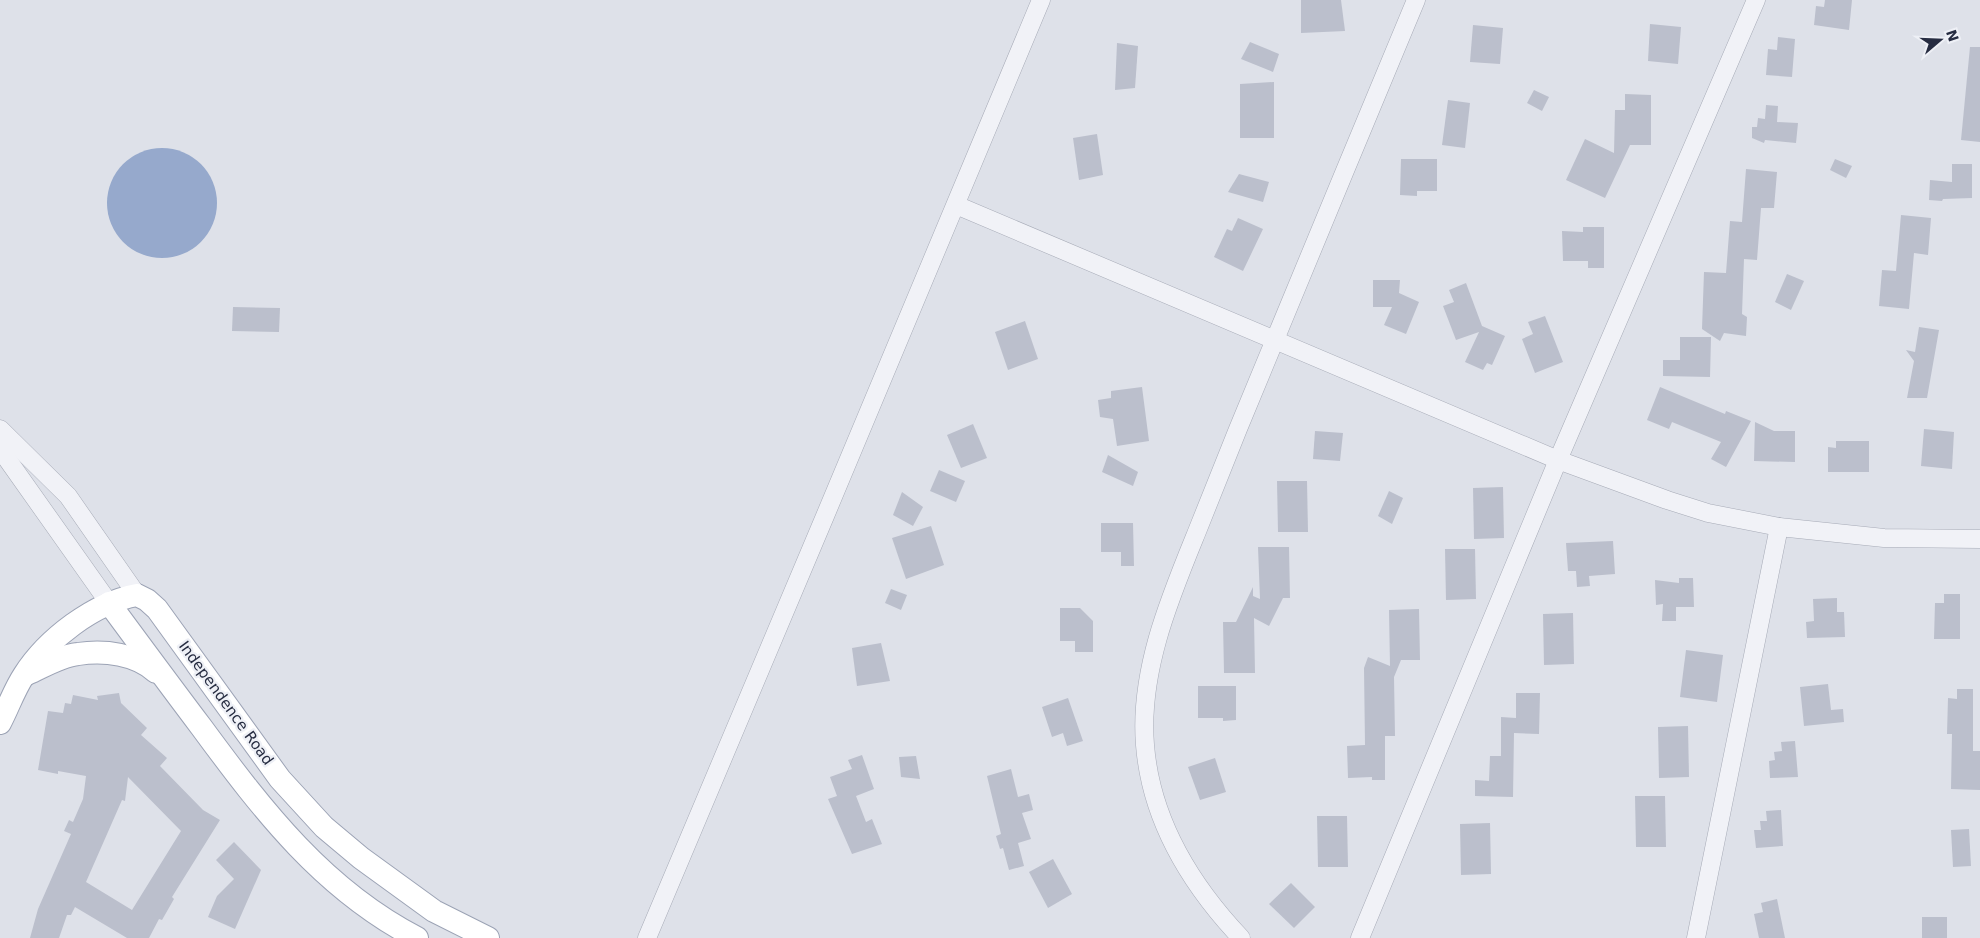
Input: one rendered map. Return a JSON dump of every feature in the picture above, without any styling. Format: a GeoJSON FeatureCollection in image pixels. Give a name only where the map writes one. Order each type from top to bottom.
{"type":"FeatureCollection","features":[{"type":"Feature","properties":{"kind":"main road"},"geometry":{"type":"LineString","coordinates":[[0,723],[24,676],[46,646],[78,622],[110,603],[137,595]]}},
{"type":"Feature","properties":{"kind":"main road","name":"Independence Road"},"geometry":{"type":"LineString","coordinates":[[137,595],[147,600],[157,609],[280,779],[324,827],[361,858],[434,911],[488,938]]}},
{"type":"Feature","properties":{"kind":"main road"},"geometry":{"type":"LineString","coordinates":[[110,603],[252,797],[296,847],[372,912],[417,938]]}},
{"type":"Feature","properties":{"kind":"main road"},"geometry":{"type":"LineString","coordinates":[[24,676],[58,660],[77,654],[104,653],[126,656],[147,665],[172,687]]}},
{"type":"Feature","properties":{"kind":"street"},"geometry":{"type":"LineString","coordinates":[[647,938],[1041,0]]}},
{"type":"Feature","properties":{"kind":"street"},"geometry":{"type":"LineString","coordinates":[[1241,938],[1216,912],[1198,888],[1179,857],[1162,821],[1152,785],[1145,745],[1146,703],[1152,659],[1170,599],[1274,341],[1416,0]]}},
{"type":"Feature","properties":{"kind":"street"},"geometry":{"type":"LineString","coordinates":[[1360,938],[1558,460],[1756,0]]}},
{"type":"Feature","properties":{"kind":"street"},"geometry":{"type":"LineString","coordinates":[[956,205],[1558,460],[1666,500],[1708,512],[1779,527],[1884,538],[1980,539]]}},
{"type":"Feature","properties":{"kind":"street","name":"Independence Road"},"geometry":{"type":"LineString","coordinates":[[0,429],[68,496],[137,595]]}},
{"type":"Feature","properties":{"kind":"street"},"geometry":{"type":"LineString","coordinates":[[0,449],[110,603]]}},
{"type":"Feature","properties":{"kind":"street"},"geometry":{"type":"LineString","coordinates":[[1696,938],[1779,527]]}},
{"type":"Feature","properties":{"kind":"water"},"geometry":{"type":"Polygon","coordinates":[[[162,148],[183,152],[201,164],[213,182],[217,203],[213,224],[201,242],[183,254],[162,258],[141,254],[123,242],[111,224],[107,203],[111,182],[123,164],[141,152],[162,148]]]}},
{"type":"Feature","properties":{"kind":"building"},"geometry":{"type":"Polygon","coordinates":[[[1301,0],[1341,0],[1345,31],[1301,33],[1301,0]]]}},
{"type":"Feature","properties":{"kind":"building"},"geometry":{"type":"Polygon","coordinates":[[[1825,0],[1852,0],[1849,30],[1814,25],[1816,6],[1824,7],[1825,0]]]}},
{"type":"Feature","properties":{"kind":"building"},"geometry":{"type":"Polygon","coordinates":[[[1650,24],[1681,27],[1678,64],[1648,61],[1650,24]]]}},
{"type":"Feature","properties":{"kind":"building"},"geometry":{"type":"Polygon","coordinates":[[[1473,25],[1503,28],[1500,64],[1470,62],[1473,25]]]}},
{"type":"Feature","properties":{"kind":"building"},"geometry":{"type":"Polygon","coordinates":[[[1778,37],[1795,39],[1792,77],[1766,75],[1768,49],[1777,50],[1778,37]]]}},
{"type":"Feature","properties":{"kind":"building"},"geometry":{"type":"Polygon","coordinates":[[[1250,42],[1279,54],[1273,72],[1241,59],[1250,42]]]}},
{"type":"Feature","properties":{"kind":"building"},"geometry":{"type":"Polygon","coordinates":[[[1117,43],[1138,46],[1135,88],[1115,90],[1117,43]]]}},
{"type":"Feature","properties":{"kind":"building"},"geometry":{"type":"Polygon","coordinates":[[[1970,47],[1980,47],[1980,142],[1961,140],[1970,47]]]}},
{"type":"Feature","properties":{"kind":"building"},"geometry":{"type":"Polygon","coordinates":[[[1274,82],[1274,138],[1240,138],[1240,84],[1274,82]]]}},
{"type":"Feature","properties":{"kind":"building"},"geometry":{"type":"Polygon","coordinates":[[[1534,90],[1549,97],[1542,111],[1527,103],[1534,90]]]}},
{"type":"Feature","properties":{"kind":"building"},"geometry":{"type":"Polygon","coordinates":[[[1625,94],[1651,95],[1651,145],[1630,145],[1605,198],[1566,180],[1585,139],[1614,153],[1615,110],[1625,110],[1625,94]]]}},
{"type":"Feature","properties":{"kind":"building"},"geometry":{"type":"Polygon","coordinates":[[[1448,100],[1470,103],[1465,148],[1442,145],[1448,100]]]}},
{"type":"Feature","properties":{"kind":"building"},"geometry":{"type":"Polygon","coordinates":[[[1766,105],[1778,106],[1777,122],[1798,123],[1796,143],[1765,140],[1764,143],[1752,138],[1752,127],[1757,127],[1758,118],[1765,119],[1766,105]]]}},
{"type":"Feature","properties":{"kind":"building"},"geometry":{"type":"Polygon","coordinates":[[[1097,134],[1103,175],[1079,180],[1073,138],[1097,134]]]}},
{"type":"Feature","properties":{"kind":"building"},"geometry":{"type":"Polygon","coordinates":[[[1401,159],[1437,159],[1437,191],[1417,191],[1417,196],[1400,195],[1401,159]]]}},
{"type":"Feature","properties":{"kind":"building"},"geometry":{"type":"Polygon","coordinates":[[[1835,159],[1852,166],[1846,178],[1830,170],[1835,159]]]}},
{"type":"Feature","properties":{"kind":"building"},"geometry":{"type":"Polygon","coordinates":[[[1952,164],[1972,164],[1972,198],[1943,199],[1942,201],[1929,200],[1930,180],[1952,182],[1952,164]]]}},
{"type":"Feature","properties":{"kind":"building"},"geometry":{"type":"Polygon","coordinates":[[[1746,169],[1777,172],[1774,208],[1761,208],[1757,260],[1744,259],[1742,314],[1747,317],[1746,336],[1724,333],[1720,341],[1702,329],[1704,272],[1726,273],[1730,221],[1742,222],[1746,169]]]}},
{"type":"Feature","properties":{"kind":"building"},"geometry":{"type":"Polygon","coordinates":[[[1239,174],[1269,182],[1263,202],[1228,192],[1239,174]]]}},
{"type":"Feature","properties":{"kind":"building"},"geometry":{"type":"Polygon","coordinates":[[[1901,215],[1931,218],[1928,255],[1914,253],[1909,309],[1879,306],[1882,270],[1896,271],[1901,215]]]}},
{"type":"Feature","properties":{"kind":"building"},"geometry":{"type":"Polygon","coordinates":[[[1238,218],[1263,229],[1243,271],[1214,257],[1227,229],[1232,231],[1238,218]]]}},
{"type":"Feature","properties":{"kind":"building"},"geometry":{"type":"Polygon","coordinates":[[[1583,227],[1604,227],[1604,268],[1588,268],[1588,261],[1563,261],[1562,231],[1583,232],[1583,227]]]}},
{"type":"Feature","properties":{"kind":"building"},"geometry":{"type":"Polygon","coordinates":[[[1787,274],[1804,281],[1791,310],[1775,302],[1787,274]]]}},
{"type":"Feature","properties":{"kind":"building"},"geometry":{"type":"Polygon","coordinates":[[[1373,280],[1400,280],[1399,293],[1419,302],[1406,334],[1384,325],[1392,307],[1373,307],[1373,280]]]}},
{"type":"Feature","properties":{"kind":"building"},"geometry":{"type":"Polygon","coordinates":[[[1466,283],[1482,326],[1505,336],[1492,365],[1487,363],[1483,370],[1465,362],[1479,332],[1456,340],[1443,306],[1454,302],[1449,290],[1466,283]]]}},
{"type":"Feature","properties":{"kind":"building"},"geometry":{"type":"Polygon","coordinates":[[[233,307],[280,308],[279,332],[232,331],[233,307]]]}},
{"type":"Feature","properties":{"kind":"building"},"geometry":{"type":"Polygon","coordinates":[[[1545,316],[1563,362],[1535,373],[1522,339],[1533,334],[1528,322],[1545,316]]]}},
{"type":"Feature","properties":{"kind":"building"},"geometry":{"type":"Polygon","coordinates":[[[1025,321],[1038,359],[1008,370],[995,332],[1025,321]]]}},
{"type":"Feature","properties":{"kind":"building"},"geometry":{"type":"Polygon","coordinates":[[[1919,327],[1939,330],[1927,398],[1907,398],[1914,361],[1906,350],[1915,352],[1919,327]]]}},
{"type":"Feature","properties":{"kind":"building"},"geometry":{"type":"Polygon","coordinates":[[[1680,337],[1711,337],[1710,377],[1663,376],[1663,360],[1680,360],[1680,337]]]}},
{"type":"Feature","properties":{"kind":"building"},"geometry":{"type":"Polygon","coordinates":[[[1142,387],[1149,441],[1117,446],[1113,419],[1100,417],[1098,400],[1111,398],[1111,391],[1142,387]]]}},
{"type":"Feature","properties":{"kind":"building"},"geometry":{"type":"Polygon","coordinates":[[[1660,387],[1725,414],[1726,411],[1751,421],[1726,467],[1711,459],[1721,442],[1672,422],[1669,429],[1647,420],[1660,387]]]}},
{"type":"Feature","properties":{"kind":"building"},"geometry":{"type":"Polygon","coordinates":[[[1755,422],[1774,431],[1795,431],[1795,462],[1754,461],[1755,422]]]}},
{"type":"Feature","properties":{"kind":"building"},"geometry":{"type":"Polygon","coordinates":[[[973,424],[987,458],[961,468],[947,435],[973,424]]]}},
{"type":"Feature","properties":{"kind":"building"},"geometry":{"type":"Polygon","coordinates":[[[1924,429],[1954,432],[1952,469],[1921,466],[1924,429]]]}},
{"type":"Feature","properties":{"kind":"building"},"geometry":{"type":"Polygon","coordinates":[[[1315,431],[1343,433],[1340,461],[1313,459],[1315,431]]]}},
{"type":"Feature","properties":{"kind":"building"},"geometry":{"type":"Polygon","coordinates":[[[1836,441],[1869,441],[1869,472],[1828,472],[1828,447],[1836,448],[1836,441]]]}},
{"type":"Feature","properties":{"kind":"building"},"geometry":{"type":"Polygon","coordinates":[[[1108,455],[1138,472],[1133,486],[1102,472],[1108,455]]]}},
{"type":"Feature","properties":{"kind":"building"},"geometry":{"type":"Polygon","coordinates":[[[939,470],[965,481],[956,502],[930,491],[939,470]]]}},
{"type":"Feature","properties":{"kind":"building"},"geometry":{"type":"Polygon","coordinates":[[[1277,481],[1307,481],[1308,532],[1278,532],[1277,481]]]}},
{"type":"Feature","properties":{"kind":"building"},"geometry":{"type":"Polygon","coordinates":[[[1503,487],[1504,538],[1474,539],[1473,488],[1503,487]]]}},
{"type":"Feature","properties":{"kind":"building"},"geometry":{"type":"Polygon","coordinates":[[[1389,491],[1403,498],[1392,524],[1378,516],[1389,491]]]}},
{"type":"Feature","properties":{"kind":"building"},"geometry":{"type":"Polygon","coordinates":[[[902,492],[923,507],[913,526],[893,515],[902,492]]]}},
{"type":"Feature","properties":{"kind":"building"},"geometry":{"type":"Polygon","coordinates":[[[1101,523],[1133,523],[1134,566],[1121,566],[1121,552],[1101,552],[1101,523]]]}},
{"type":"Feature","properties":{"kind":"building"},"geometry":{"type":"Polygon","coordinates":[[[931,526],[944,565],[906,579],[892,538],[931,526]]]}},
{"type":"Feature","properties":{"kind":"building"},"geometry":{"type":"Polygon","coordinates":[[[1613,541],[1615,574],[1589,576],[1590,586],[1577,587],[1576,571],[1568,571],[1566,543],[1613,541]]]}},
{"type":"Feature","properties":{"kind":"building"},"geometry":{"type":"Polygon","coordinates":[[[1258,547],[1289,547],[1290,598],[1283,598],[1269,626],[1254,618],[1255,673],[1224,673],[1223,622],[1236,622],[1253,587],[1253,596],[1260,599],[1258,547]]]}},
{"type":"Feature","properties":{"kind":"building"},"geometry":{"type":"Polygon","coordinates":[[[1445,549],[1475,549],[1476,599],[1446,600],[1445,549]]]}},
{"type":"Feature","properties":{"kind":"building"},"geometry":{"type":"Polygon","coordinates":[[[1679,578],[1693,578],[1694,607],[1676,607],[1676,621],[1662,621],[1663,604],[1656,605],[1655,580],[1679,583],[1679,578]]]}},
{"type":"Feature","properties":{"kind":"building"},"geometry":{"type":"Polygon","coordinates":[[[891,589],[907,595],[901,610],[885,603],[891,589]]]}},
{"type":"Feature","properties":{"kind":"building"},"geometry":{"type":"Polygon","coordinates":[[[1944,594],[1960,594],[1960,639],[1934,639],[1935,603],[1944,603],[1944,594]]]}},
{"type":"Feature","properties":{"kind":"building"},"geometry":{"type":"Polygon","coordinates":[[[1837,598],[1837,612],[1844,612],[1845,637],[1807,638],[1806,622],[1814,621],[1813,599],[1837,598]]]}},
{"type":"Feature","properties":{"kind":"building"},"geometry":{"type":"Polygon","coordinates":[[[1060,608],[1080,608],[1093,621],[1093,652],[1075,652],[1075,641],[1060,641],[1060,608]]]}},
{"type":"Feature","properties":{"kind":"building"},"geometry":{"type":"Polygon","coordinates":[[[1419,609],[1420,660],[1401,660],[1394,677],[1395,736],[1385,736],[1385,780],[1372,780],[1372,777],[1348,778],[1347,746],[1365,745],[1364,668],[1368,657],[1390,666],[1389,610],[1419,609]]]}},
{"type":"Feature","properties":{"kind":"building"},"geometry":{"type":"Polygon","coordinates":[[[1573,613],[1574,664],[1544,665],[1543,614],[1573,613]]]}},
{"type":"Feature","properties":{"kind":"building"},"geometry":{"type":"Polygon","coordinates":[[[881,643],[890,681],[857,686],[852,648],[881,643]]]}},
{"type":"Feature","properties":{"kind":"building"},"geometry":{"type":"Polygon","coordinates":[[[1686,650],[1723,655],[1717,702],[1680,697],[1686,650]]]}},
{"type":"Feature","properties":{"kind":"building"},"geometry":{"type":"Polygon","coordinates":[[[1828,684],[1831,710],[1843,709],[1844,722],[1804,726],[1800,687],[1828,684]]]}},
{"type":"Feature","properties":{"kind":"building"},"geometry":{"type":"Polygon","coordinates":[[[1198,686],[1236,686],[1236,720],[1223,721],[1223,718],[1198,718],[1198,686]]]}},
{"type":"Feature","properties":{"kind":"building"},"geometry":{"type":"Polygon","coordinates":[[[1957,689],[1973,689],[1973,751],[1980,751],[1980,790],[1951,789],[1952,734],[1947,734],[1948,698],[1957,699],[1957,689]]]}},
{"type":"Feature","properties":{"kind":"building"},"geometry":{"type":"Polygon","coordinates":[[[119,693],[121,703],[147,728],[141,735],[167,758],[160,766],[203,810],[220,820],[172,897],[174,899],[162,920],[159,919],[149,938],[127,938],[75,907],[71,915],[67,915],[59,938],[30,938],[38,909],[71,834],[64,831],[69,820],[73,822],[83,799],[86,776],[38,770],[48,711],[63,713],[65,703],[71,704],[73,695],[98,700],[97,696],[119,693]],[[128,777],[125,801],[122,800],[86,882],[132,910],[181,831],[128,777]]]}},
{"type":"Feature","properties":{"kind":"building"},"geometry":{"type":"Polygon","coordinates":[[[1516,693],[1540,693],[1539,734],[1514,733],[1513,797],[1475,796],[1475,780],[1489,781],[1490,756],[1501,756],[1501,717],[1516,718],[1516,693]]]}},
{"type":"Feature","properties":{"kind":"building"},"geometry":{"type":"Polygon","coordinates":[[[1068,698],[1083,741],[1067,746],[1063,733],[1052,737],[1042,707],[1068,698]]]}},
{"type":"Feature","properties":{"kind":"building"},"geometry":{"type":"Polygon","coordinates":[[[1688,726],[1689,777],[1659,778],[1658,727],[1688,726]]]}},
{"type":"Feature","properties":{"kind":"building"},"geometry":{"type":"Polygon","coordinates":[[[1795,741],[1798,777],[1770,778],[1769,761],[1775,760],[1774,752],[1782,751],[1781,742],[1795,741]]]}},
{"type":"Feature","properties":{"kind":"building"},"geometry":{"type":"Polygon","coordinates":[[[862,755],[874,789],[856,796],[866,822],[872,819],[882,844],[852,854],[828,799],[837,796],[830,777],[852,769],[848,760],[862,755]]]}},
{"type":"Feature","properties":{"kind":"building"},"geometry":{"type":"Polygon","coordinates":[[[916,756],[920,779],[901,777],[899,757],[916,756]]]}},
{"type":"Feature","properties":{"kind":"building"},"geometry":{"type":"Polygon","coordinates":[[[1215,758],[1226,792],[1200,800],[1188,767],[1215,758]]]}},
{"type":"Feature","properties":{"kind":"building"},"geometry":{"type":"Polygon","coordinates":[[[1011,769],[1018,797],[1029,794],[1033,810],[1022,813],[1031,839],[1018,843],[1024,866],[1009,870],[1003,848],[1000,849],[996,836],[1001,834],[987,776],[1011,769]]]}},
{"type":"Feature","properties":{"kind":"building"},"geometry":{"type":"Polygon","coordinates":[[[1635,796],[1665,796],[1666,847],[1636,847],[1635,796]]]}},
{"type":"Feature","properties":{"kind":"building"},"geometry":{"type":"Polygon","coordinates":[[[1781,810],[1783,846],[1756,848],[1754,830],[1761,830],[1760,821],[1767,821],[1766,811],[1781,810]]]}},
{"type":"Feature","properties":{"kind":"building"},"geometry":{"type":"Polygon","coordinates":[[[1317,816],[1347,816],[1348,867],[1318,867],[1317,816]]]}},
{"type":"Feature","properties":{"kind":"building"},"geometry":{"type":"Polygon","coordinates":[[[1490,823],[1491,874],[1461,875],[1460,824],[1490,823]]]}},
{"type":"Feature","properties":{"kind":"building"},"geometry":{"type":"Polygon","coordinates":[[[1969,829],[1971,866],[1953,867],[1951,830],[1969,829]]]}},
{"type":"Feature","properties":{"kind":"building"},"geometry":{"type":"Polygon","coordinates":[[[234,842],[261,870],[235,929],[208,917],[217,896],[234,879],[216,860],[234,842]]]}},
{"type":"Feature","properties":{"kind":"building"},"geometry":{"type":"Polygon","coordinates":[[[1053,859],[1072,894],[1048,908],[1029,872],[1053,859]]]}},
{"type":"Feature","properties":{"kind":"building"},"geometry":{"type":"Polygon","coordinates":[[[1291,883],[1315,907],[1294,928],[1269,904],[1291,883]]]}},
{"type":"Feature","properties":{"kind":"building"},"geometry":{"type":"Polygon","coordinates":[[[1777,899],[1785,938],[1759,938],[1754,914],[1763,912],[1761,903],[1777,899]]]}},
{"type":"Feature","properties":{"kind":"building"},"geometry":{"type":"Polygon","coordinates":[[[1922,917],[1947,917],[1947,938],[1922,938],[1922,917]]]}}]}
